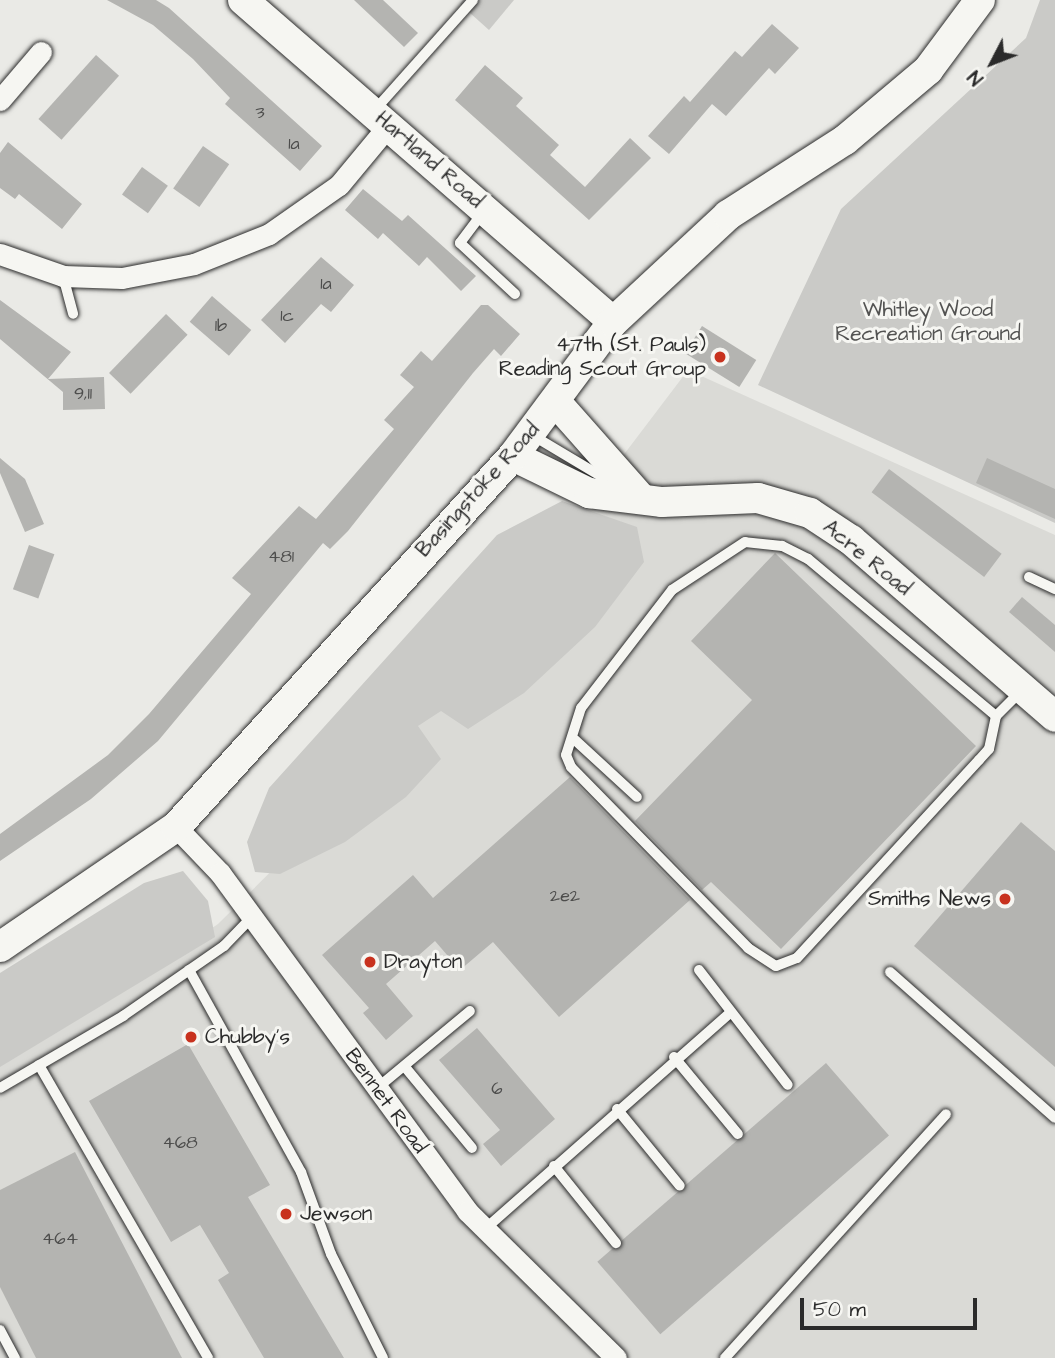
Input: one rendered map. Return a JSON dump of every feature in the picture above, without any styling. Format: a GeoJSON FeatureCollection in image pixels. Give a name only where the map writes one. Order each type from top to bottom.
{"type":"FeatureCollection","features":[{"type":"Feature","properties":{"kind":"main road","name":"Hartland Road"},"geometry":{"type":"LineString","coordinates":[[243,0],[613,322]]}},
{"type":"Feature","properties":{"kind":"main road","name":"Basingstoke Road"},"geometry":{"type":"LineString","coordinates":[[0,947],[176,827],[522,445],[613,322],[728,215],[845,140],[928,70],[979,0]]}},
{"type":"Feature","properties":{"kind":"main road"},"geometry":{"type":"LineString","coordinates":[[555,401],[639,496]]}},
{"type":"Feature","properties":{"kind":"main road","name":"Acre Road"},"geometry":{"type":"LineString","coordinates":[[522,445],[589,493],[639,496],[662,502],[758,498],[810,513],[851,540],[1055,717]]}},
{"type":"Feature","properties":{"kind":"street"},"geometry":{"type":"LineString","coordinates":[[0,100],[41,52]]}},
{"type":"Feature","properties":{"kind":"street"},"geometry":{"type":"LineString","coordinates":[[0,254],[63,276],[122,278],[194,264],[269,234],[338,185],[381,119]]}},
{"type":"Feature","properties":{"kind":"street","name":"Bennet Road"},"geometry":{"type":"LineString","coordinates":[[176,827],[252,917],[376,1089],[485,1229],[616,1358]]}},
{"type":"Feature","properties":{"kind":"lane"},"geometry":{"type":"LineString","coordinates":[[381,119],[473,0]]}},
{"type":"Feature","properties":{"kind":"lane"},"geometry":{"type":"LineString","coordinates":[[486,209],[460,243],[515,294]]}},
{"type":"Feature","properties":{"kind":"lane"},"geometry":{"type":"LineString","coordinates":[[63,276],[73,314]]}},
{"type":"Feature","properties":{"kind":"lane"},"geometry":{"type":"LineString","coordinates":[[996,716],[808,559],[782,546],[745,542],[672,590],[581,708],[575,740],[566,755],[571,767],[761,961],[776,966],[797,958],[989,749],[996,716],[1023,689]]}},
{"type":"Feature","properties":{"kind":"lane"},"geometry":{"type":"LineString","coordinates":[[1029,577],[1055,589]]}},
{"type":"Feature","properties":{"kind":"lane"},"geometry":{"type":"LineString","coordinates":[[575,740],[637,797]]}},
{"type":"Feature","properties":{"kind":"lane"},"geometry":{"type":"LineString","coordinates":[[0,1088],[189,970],[224,946],[252,917]]}},
{"type":"Feature","properties":{"kind":"lane"},"geometry":{"type":"LineString","coordinates":[[189,970],[301,1172],[331,1254],[383,1358]]}},
{"type":"Feature","properties":{"kind":"lane"},"geometry":{"type":"LineString","coordinates":[[699,970],[729,1014],[788,1084]]}},
{"type":"Feature","properties":{"kind":"lane"},"geometry":{"type":"LineString","coordinates":[[890,972],[1055,1118]]}},
{"type":"Feature","properties":{"kind":"lane"},"geometry":{"type":"LineString","coordinates":[[376,1089],[470,1011]]}},
{"type":"Feature","properties":{"kind":"lane"},"geometry":{"type":"LineString","coordinates":[[485,1229],[674,1057],[729,1014]]}},
{"type":"Feature","properties":{"kind":"lane"},"geometry":{"type":"LineString","coordinates":[[674,1057],[738,1134]]}},
{"type":"Feature","properties":{"kind":"lane"},"geometry":{"type":"LineString","coordinates":[[39,1065],[208,1358]]}},
{"type":"Feature","properties":{"kind":"lane"},"geometry":{"type":"LineString","coordinates":[[405,1067],[472,1147]]}},
{"type":"Feature","properties":{"kind":"lane"},"geometry":{"type":"LineString","coordinates":[[617,1109],[680,1186]]}},
{"type":"Feature","properties":{"kind":"lane"},"geometry":{"type":"LineString","coordinates":[[725,1358],[946,1114]]}},
{"type":"Feature","properties":{"kind":"lane"},"geometry":{"type":"LineString","coordinates":[[554,1166],[616,1243]]}},
{"type":"Feature","properties":{"kind":"lane"},"geometry":{"type":"LineString","coordinates":[[0,1330],[15,1358]]}},
{"type":"Feature","properties":{"kind":"shaded area"},"geometry":{"type":"Polygon","coordinates":[[[688,370],[1055,535],[1055,1358],[0,1358],[0,1059],[70,1024],[218,924],[418,726],[688,370]]]}},
{"type":"Feature","properties":{"kind":"green space"},"geometry":{"type":"Polygon","coordinates":[[[463,0],[514,0],[489,30],[460,4],[463,0]]]}},
{"type":"Feature","properties":{"kind":"green space","name":"Whitley Wood Recreation Ground"},"geometry":{"type":"Polygon","coordinates":[[[1040,0],[1055,0],[1055,523],[758,385],[841,209],[1026,38],[1040,0]]]}},
{"type":"Feature","properties":{"kind":"green space"},"geometry":{"type":"Polygon","coordinates":[[[562,501],[637,527],[644,562],[595,627],[524,693],[468,729],[441,711],[418,726],[441,759],[406,797],[345,842],[280,874],[255,872],[247,842],[269,788],[497,535],[562,501]]]}},
{"type":"Feature","properties":{"kind":"green space"},"geometry":{"type":"Polygon","coordinates":[[[183,871],[208,901],[215,937],[0,1067],[0,973],[144,883],[183,871]]]}},
{"type":"Feature","properties":{"kind":"building"},"geometry":{"type":"Polygon","coordinates":[[[107,0],[156,0],[169,8],[322,146],[300,171],[225,104],[230,98],[193,59],[153,25],[107,0]]]}},
{"type":"Feature","properties":{"kind":"building"},"geometry":{"type":"Polygon","coordinates":[[[354,0],[383,0],[418,33],[404,47],[354,0]]]}},
{"type":"Feature","properties":{"kind":"building"},"geometry":{"type":"Polygon","coordinates":[[[772,24],[799,48],[775,74],[769,68],[726,116],[712,104],[669,154],[648,136],[684,96],[690,102],[735,51],[742,57],[772,24]]]}},
{"type":"Feature","properties":{"kind":"building"},"geometry":{"type":"Polygon","coordinates":[[[96,55],[119,76],[61,140],[38,119],[96,55]]]}},
{"type":"Feature","properties":{"kind":"building"},"geometry":{"type":"Polygon","coordinates":[[[485,65],[523,98],[516,106],[559,145],[550,155],[585,187],[630,138],[651,158],[589,220],[455,100],[485,65]]]}},
{"type":"Feature","properties":{"kind":"building"},"geometry":{"type":"Polygon","coordinates":[[[8,142],[82,204],[62,229],[19,194],[15,199],[0,188],[0,153],[8,142]]]}},
{"type":"Feature","properties":{"kind":"building"},"geometry":{"type":"Polygon","coordinates":[[[203,146],[229,164],[199,207],[173,189],[203,146]]]}},
{"type":"Feature","properties":{"kind":"building"},"geometry":{"type":"Polygon","coordinates":[[[142,167],[168,186],[148,213],[122,195],[142,167]]]}},
{"type":"Feature","properties":{"kind":"building"},"geometry":{"type":"Polygon","coordinates":[[[363,189],[402,221],[408,215],[476,276],[461,291],[427,257],[419,266],[383,233],[378,239],[345,210],[363,189]]]}},
{"type":"Feature","properties":{"kind":"building"},"geometry":{"type":"Polygon","coordinates":[[[321,257],[354,285],[331,312],[321,304],[285,343],[261,320],[321,257]]]}},
{"type":"Feature","properties":{"kind":"building"},"geometry":{"type":"Polygon","coordinates":[[[212,296],[251,330],[229,356],[190,322],[212,296]]]}},
{"type":"Feature","properties":{"kind":"building"},"geometry":{"type":"Polygon","coordinates":[[[0,300],[71,352],[48,379],[104,377],[105,409],[63,410],[63,392],[0,339],[0,300]]]}},
{"type":"Feature","properties":{"kind":"building"},"geometry":{"type":"Polygon","coordinates":[[[481,305],[488,305],[520,334],[501,356],[494,349],[348,531],[330,549],[323,543],[158,741],[91,799],[0,861],[0,834],[108,755],[149,714],[251,594],[232,578],[299,506],[316,519],[394,429],[384,420],[414,387],[400,375],[421,351],[432,361],[481,305]]]}},
{"type":"Feature","properties":{"kind":"building"},"geometry":{"type":"Polygon","coordinates":[[[166,314],[188,335],[131,394],[109,373],[166,314]]]}},
{"type":"Feature","properties":{"kind":"building","name":"47th (St. Pauls) Reading Scout Group"},"geometry":{"type":"Polygon","coordinates":[[[702,326],[756,360],[739,387],[685,353],[702,326]]]}},
{"type":"Feature","properties":{"kind":"building"},"geometry":{"type":"Polygon","coordinates":[[[0,458],[25,479],[44,524],[25,532],[0,473],[0,458]]]}},
{"type":"Feature","properties":{"kind":"building"},"geometry":{"type":"Polygon","coordinates":[[[987,458],[1055,489],[1055,519],[976,483],[987,458]]]}},
{"type":"Feature","properties":{"kind":"building"},"geometry":{"type":"Polygon","coordinates":[[[889,469],[1002,554],[984,577],[872,492],[889,469]]]}},
{"type":"Feature","properties":{"kind":"building"},"geometry":{"type":"Polygon","coordinates":[[[29,545],[54,554],[38,598],[13,589],[29,545]]]}},
{"type":"Feature","properties":{"kind":"building"},"geometry":{"type":"Polygon","coordinates":[[[775,553],[976,746],[781,949],[711,882],[702,890],[635,821],[752,700],[691,641],[775,553]]]}},
{"type":"Feature","properties":{"kind":"building"},"geometry":{"type":"Polygon","coordinates":[[[1022,597],[1055,625],[1055,652],[1009,612],[1022,597]]]}},
{"type":"Feature","properties":{"kind":"building"},"geometry":{"type":"Polygon","coordinates":[[[570,777],[690,900],[559,1017],[493,942],[460,970],[435,941],[386,984],[413,1016],[386,1040],[363,1013],[369,1008],[322,955],[413,875],[433,898],[570,777]]]}},
{"type":"Feature","properties":{"kind":"building","name":"Smiths News"},"geometry":{"type":"Polygon","coordinates":[[[1021,822],[1055,851],[1055,1067],[914,946],[1021,822]]]}},
{"type":"Feature","properties":{"kind":"building"},"geometry":{"type":"Polygon","coordinates":[[[477,1028],[555,1119],[501,1166],[483,1144],[500,1130],[439,1060],[477,1028]]]}},
{"type":"Feature","properties":{"kind":"building"},"geometry":{"type":"Polygon","coordinates":[[[188,1044],[270,1185],[248,1197],[344,1358],[264,1358],[218,1280],[229,1273],[200,1225],[171,1242],[89,1101],[188,1044]]]}},
{"type":"Feature","properties":{"kind":"building"},"geometry":{"type":"Polygon","coordinates":[[[826,1063],[889,1135],[660,1334],[597,1262],[826,1063]]]}},
{"type":"Feature","properties":{"kind":"building"},"geometry":{"type":"Polygon","coordinates":[[[75,1152],[182,1358],[36,1358],[0,1287],[0,1190],[75,1152]]]}},
{"type":"Feature","properties":{"kind":"place","name":"47th (St. Pauls) Reading Scout Group"},"geometry":{"type":"Point","coordinates":[720,357]}},
{"type":"Feature","properties":{"kind":"place","name":"Smiths News"},"geometry":{"type":"Point","coordinates":[1005,899]}},
{"type":"Feature","properties":{"kind":"place","name":"Drayton"},"geometry":{"type":"Point","coordinates":[370,962]}},
{"type":"Feature","properties":{"kind":"place","name":"Chubby's"},"geometry":{"type":"Point","coordinates":[191,1037]}},
{"type":"Feature","properties":{"kind":"place","name":"Jewson"},"geometry":{"type":"Point","coordinates":[286,1214]}}]}
